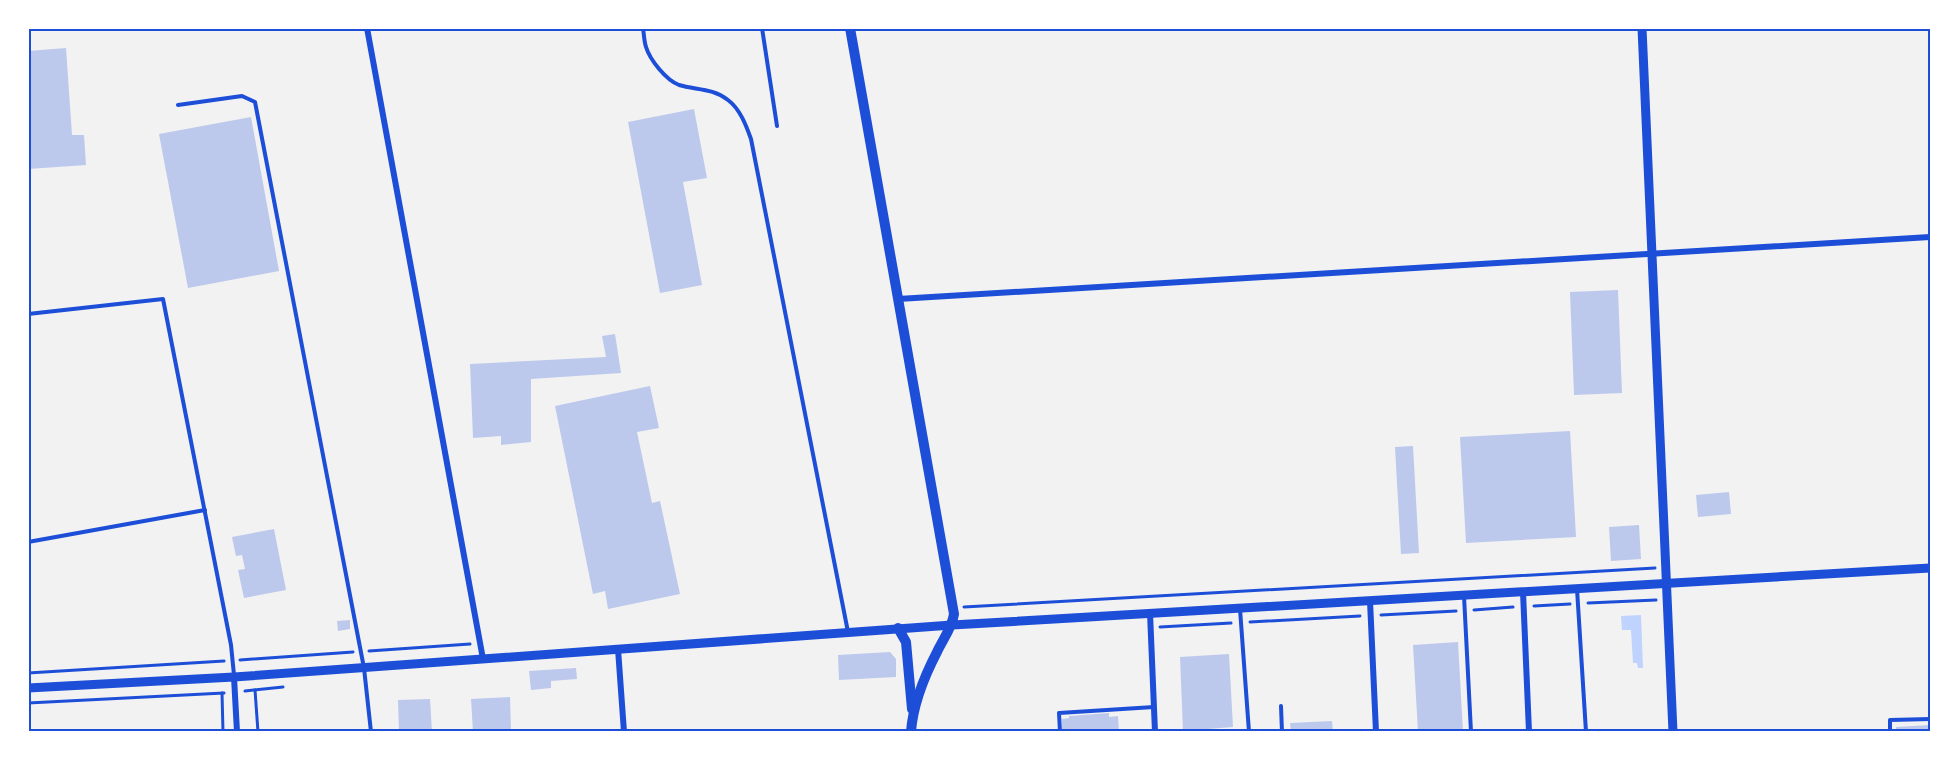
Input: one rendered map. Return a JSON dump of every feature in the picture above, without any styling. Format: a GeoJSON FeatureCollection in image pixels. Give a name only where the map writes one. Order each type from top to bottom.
{"type":"FeatureCollection","features":[{"type":"Feature","properties":{"kind":"main road"},"geometry":{"type":"LineString","coordinates":[[850,28],[953,608],[952,625],[928,670],[916,701],[911,732]]}},
{"type":"Feature","properties":{"kind":"main road"},"geometry":{"type":"LineString","coordinates":[[898,628],[906,642],[913,715]]}},
{"type":"Feature","properties":{"kind":"street"},"geometry":{"type":"LineString","coordinates":[[368,28],[483,658]]}},
{"type":"Feature","properties":{"kind":"street"},"geometry":{"type":"LineString","coordinates":[[1642,28],[1673,732]]}},
{"type":"Feature","properties":{"kind":"street"},"geometry":{"type":"LineString","coordinates":[[898,298],[1930,237]]}},
{"type":"Feature","properties":{"kind":"street"},"geometry":{"type":"LineString","coordinates":[[28,688],[234,677],[898,628],[1930,568]]}},
{"type":"Feature","properties":{"kind":"street"},"geometry":{"type":"LineString","coordinates":[[1523,592],[1529,732]]}},
{"type":"Feature","properties":{"kind":"street"},"geometry":{"type":"LineString","coordinates":[[1370,601],[1376,732]]}},
{"type":"Feature","properties":{"kind":"street"},"geometry":{"type":"LineString","coordinates":[[1150,613],[1155,732]]}},
{"type":"Feature","properties":{"kind":"street"},"geometry":{"type":"LineString","coordinates":[[618,649],[624,732]]}},
{"type":"Feature","properties":{"kind":"street"},"geometry":{"type":"LineString","coordinates":[[234,677],[237,732]]}},
{"type":"Feature","properties":{"kind":"lane"},"geometry":{"type":"LineString","coordinates":[[643,28],[646,47],[653,60],[668,78],[678,84],[714,92],[729,101],[741,115],[751,139],[848,632]]}},
{"type":"Feature","properties":{"kind":"lane"},"geometry":{"type":"LineString","coordinates":[[762,28],[777,126]]}},
{"type":"Feature","properties":{"kind":"lane"},"geometry":{"type":"LineString","coordinates":[[178,105],[242,96],[255,102],[364,668],[371,732]]}},
{"type":"Feature","properties":{"kind":"lane"},"geometry":{"type":"LineString","coordinates":[[28,314],[163,299],[205,510],[233,660],[234,677]]}},
{"type":"Feature","properties":{"kind":"lane"},"geometry":{"type":"LineString","coordinates":[[28,542],[205,510]]}},
{"type":"Feature","properties":{"kind":"lane"},"geometry":{"type":"LineString","coordinates":[[1577,589],[1586,732]]}},
{"type":"Feature","properties":{"kind":"lane"},"geometry":{"type":"LineString","coordinates":[[1464,595],[1471,732]]}},
{"type":"Feature","properties":{"kind":"lane"},"geometry":{"type":"LineString","coordinates":[[1240,608],[1249,732]]}},
{"type":"Feature","properties":{"kind":"lane"},"geometry":{"type":"LineString","coordinates":[[1281,706],[1282,732]]}},
{"type":"Feature","properties":{"kind":"lane"},"geometry":{"type":"LineString","coordinates":[[1060,732],[1059,713],[1154,707]]}},
{"type":"Feature","properties":{"kind":"lane"},"geometry":{"type":"LineString","coordinates":[[1890,732],[1890,720],[1930,718]]}},
{"type":"Feature","properties":{"kind":"path"},"geometry":{"type":"LineString","coordinates":[[953,608],[1666,567]]}},
{"type":"Feature","properties":{"kind":"path"},"geometry":{"type":"LineString","coordinates":[[1150,628],[1668,599]]}},
{"type":"Feature","properties":{"kind":"path"},"geometry":{"type":"LineString","coordinates":[[28,673],[480,644]]}},
{"type":"Feature","properties":{"kind":"path"},"geometry":{"type":"LineString","coordinates":[[255,690],[258,732]]}},
{"type":"Feature","properties":{"kind":"path"},"geometry":{"type":"LineString","coordinates":[[222,693],[224,732]]}},
{"type":"Feature","properties":{"kind":"water"},"geometry":{"type":"Polygon","coordinates":[[[1641,615],[1643,668],[1638,668],[1637,663],[1633,663],[1631,630],[1622,630],[1621,616],[1641,615]]]}},
{"type":"Feature","properties":{"kind":"building"},"geometry":{"type":"Polygon","coordinates":[[[66,48],[72,135],[84,135],[86,165],[28,169],[28,51],[66,48]]]}},
{"type":"Feature","properties":{"kind":"building"},"geometry":{"type":"Polygon","coordinates":[[[694,109],[707,178],[683,182],[702,285],[660,293],[628,122],[694,109]]]}},
{"type":"Feature","properties":{"kind":"building"},"geometry":{"type":"Polygon","coordinates":[[[251,117],[279,271],[188,288],[159,134],[251,117]]]}},
{"type":"Feature","properties":{"kind":"building"},"geometry":{"type":"Polygon","coordinates":[[[1618,290],[1622,393],[1574,395],[1570,292],[1618,290]]]}},
{"type":"Feature","properties":{"kind":"building"},"geometry":{"type":"Polygon","coordinates":[[[615,334],[621,373],[531,379],[531,442],[501,445],[501,436],[473,438],[470,364],[606,357],[602,336],[615,334]]]}},
{"type":"Feature","properties":{"kind":"building"},"geometry":{"type":"Polygon","coordinates":[[[650,386],[659,428],[637,432],[652,503],[660,501],[680,594],[608,609],[605,591],[593,594],[555,406],[650,386]]]}},
{"type":"Feature","properties":{"kind":"building"},"geometry":{"type":"Polygon","coordinates":[[[1570,431],[1576,537],[1466,543],[1460,437],[1570,431]]]}},
{"type":"Feature","properties":{"kind":"building"},"geometry":{"type":"Polygon","coordinates":[[[1413,446],[1419,553],[1401,554],[1395,447],[1413,446]]]}},
{"type":"Feature","properties":{"kind":"building"},"geometry":{"type":"Polygon","coordinates":[[[1729,492],[1731,514],[1698,517],[1696,495],[1729,492]]]}},
{"type":"Feature","properties":{"kind":"building"},"geometry":{"type":"Polygon","coordinates":[[[1639,525],[1641,559],[1611,561],[1609,527],[1639,525]]]}},
{"type":"Feature","properties":{"kind":"building"},"geometry":{"type":"Polygon","coordinates":[[[274,529],[286,590],[244,598],[238,570],[245,569],[242,555],[236,556],[232,537],[274,529]]]}},
{"type":"Feature","properties":{"kind":"building"},"geometry":{"type":"Polygon","coordinates":[[[350,620],[350,629],[338,631],[337,621],[350,620]]]}},
{"type":"Feature","properties":{"kind":"building"},"geometry":{"type":"Polygon","coordinates":[[[1458,642],[1463,732],[1418,732],[1413,645],[1458,642]]]}},
{"type":"Feature","properties":{"kind":"building"},"geometry":{"type":"Polygon","coordinates":[[[890,652],[896,659],[896,677],[839,680],[838,655],[890,652]]]}},
{"type":"Feature","properties":{"kind":"building"},"geometry":{"type":"Polygon","coordinates":[[[1229,654],[1233,727],[1183,731],[1180,657],[1229,654]]]}},
{"type":"Feature","properties":{"kind":"building"},"geometry":{"type":"Polygon","coordinates":[[[576,668],[577,679],[551,681],[551,688],[531,690],[529,671],[576,668]]]}},
{"type":"Feature","properties":{"kind":"building"},"geometry":{"type":"Polygon","coordinates":[[[510,697],[511,732],[473,732],[471,699],[510,697]]]}},
{"type":"Feature","properties":{"kind":"building"},"geometry":{"type":"Polygon","coordinates":[[[430,699],[432,732],[399,732],[398,700],[430,699]]]}},
{"type":"Feature","properties":{"kind":"building"},"geometry":{"type":"Polygon","coordinates":[[[1109,713],[1109,717],[1118,716],[1119,732],[1062,732],[1062,719],[1069,718],[1069,716],[1109,713]]]}},
{"type":"Feature","properties":{"kind":"building"},"geometry":{"type":"Polygon","coordinates":[[[1332,721],[1333,732],[1291,732],[1290,723],[1332,721]]]}},
{"type":"Feature","properties":{"kind":"building"},"geometry":{"type":"Polygon","coordinates":[[[1930,725],[1930,732],[1896,732],[1896,727],[1930,725]]]}}]}
